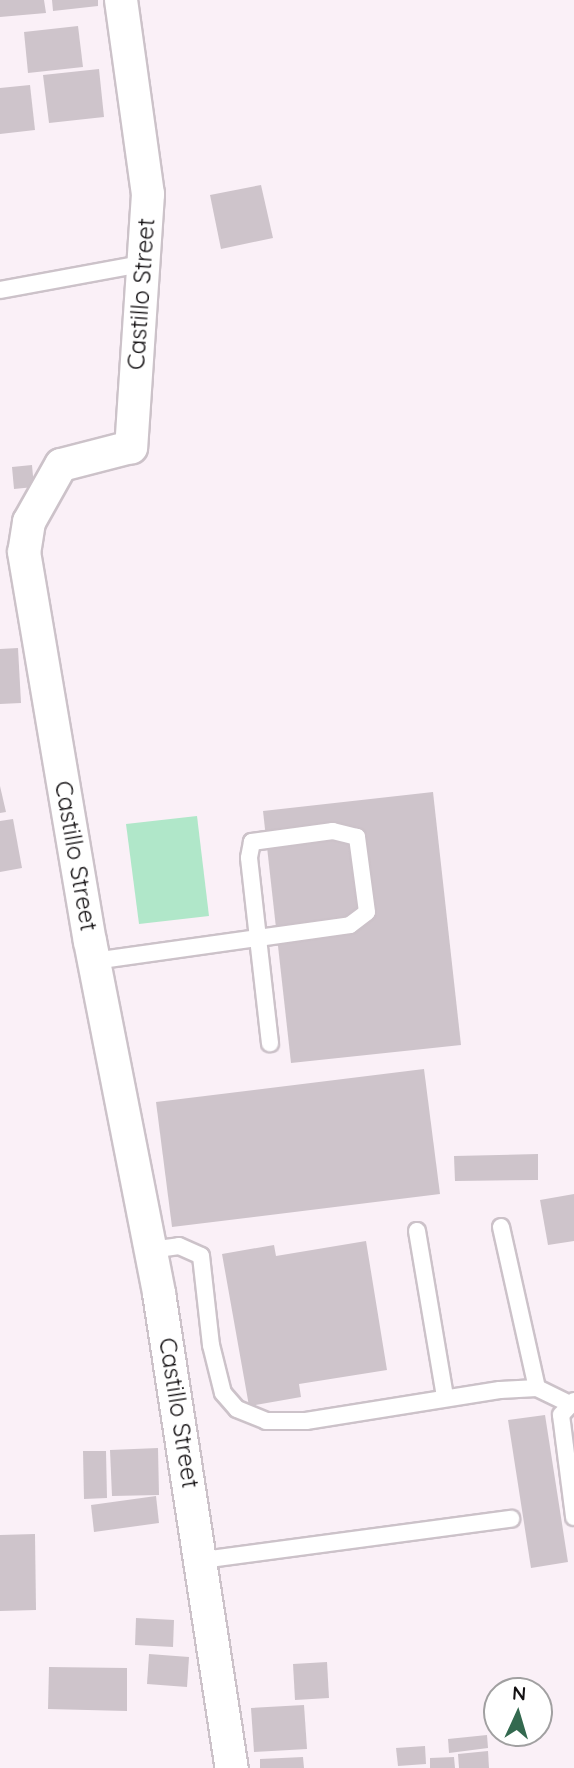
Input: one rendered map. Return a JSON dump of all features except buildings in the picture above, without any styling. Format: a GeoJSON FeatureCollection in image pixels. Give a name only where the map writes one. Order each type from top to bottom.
{"type":"FeatureCollection","features":[{"type":"Feature","properties":{"kind":"street","name":"Castillo Street"},"geometry":{"type":"LineString","coordinates":[[121,0],[148,194],[141,264],[131,447],[61,465],[29,522],[24,552],[94,961],[151,1250],[202,1560],[232,1768]]}},
{"type":"Feature","properties":{"kind":"lane"},"geometry":{"type":"LineString","coordinates":[[0,290],[141,264]]}},
{"type":"Feature","properties":{"kind":"lane"},"geometry":{"type":"LineString","coordinates":[[94,961],[258,938],[350,925],[367,912],[356,837],[333,831],[252,842],[249,858],[258,938],[270,1043]]}},
{"type":"Feature","properties":{"kind":"lane"},"geometry":{"type":"LineString","coordinates":[[501,1227],[537,1388]]}},
{"type":"Feature","properties":{"kind":"lane"},"geometry":{"type":"LineString","coordinates":[[417,1231],[445,1397]]}},
{"type":"Feature","properties":{"kind":"lane"},"geometry":{"type":"LineString","coordinates":[[151,1250],[179,1247],[201,1256],[216,1375],[237,1409],[266,1421],[306,1421],[445,1397],[537,1388],[571,1402],[561,1415],[574,1517]]}},
{"type":"Feature","properties":{"kind":"lane"},"geometry":{"type":"LineString","coordinates":[[202,1560],[511,1519]]}},
{"type":"Feature","properties":{"kind":"green space"},"geometry":{"type":"Polygon","coordinates":[[[197,816],[209,916],[139,924],[126,824],[197,816]]]}}]}
